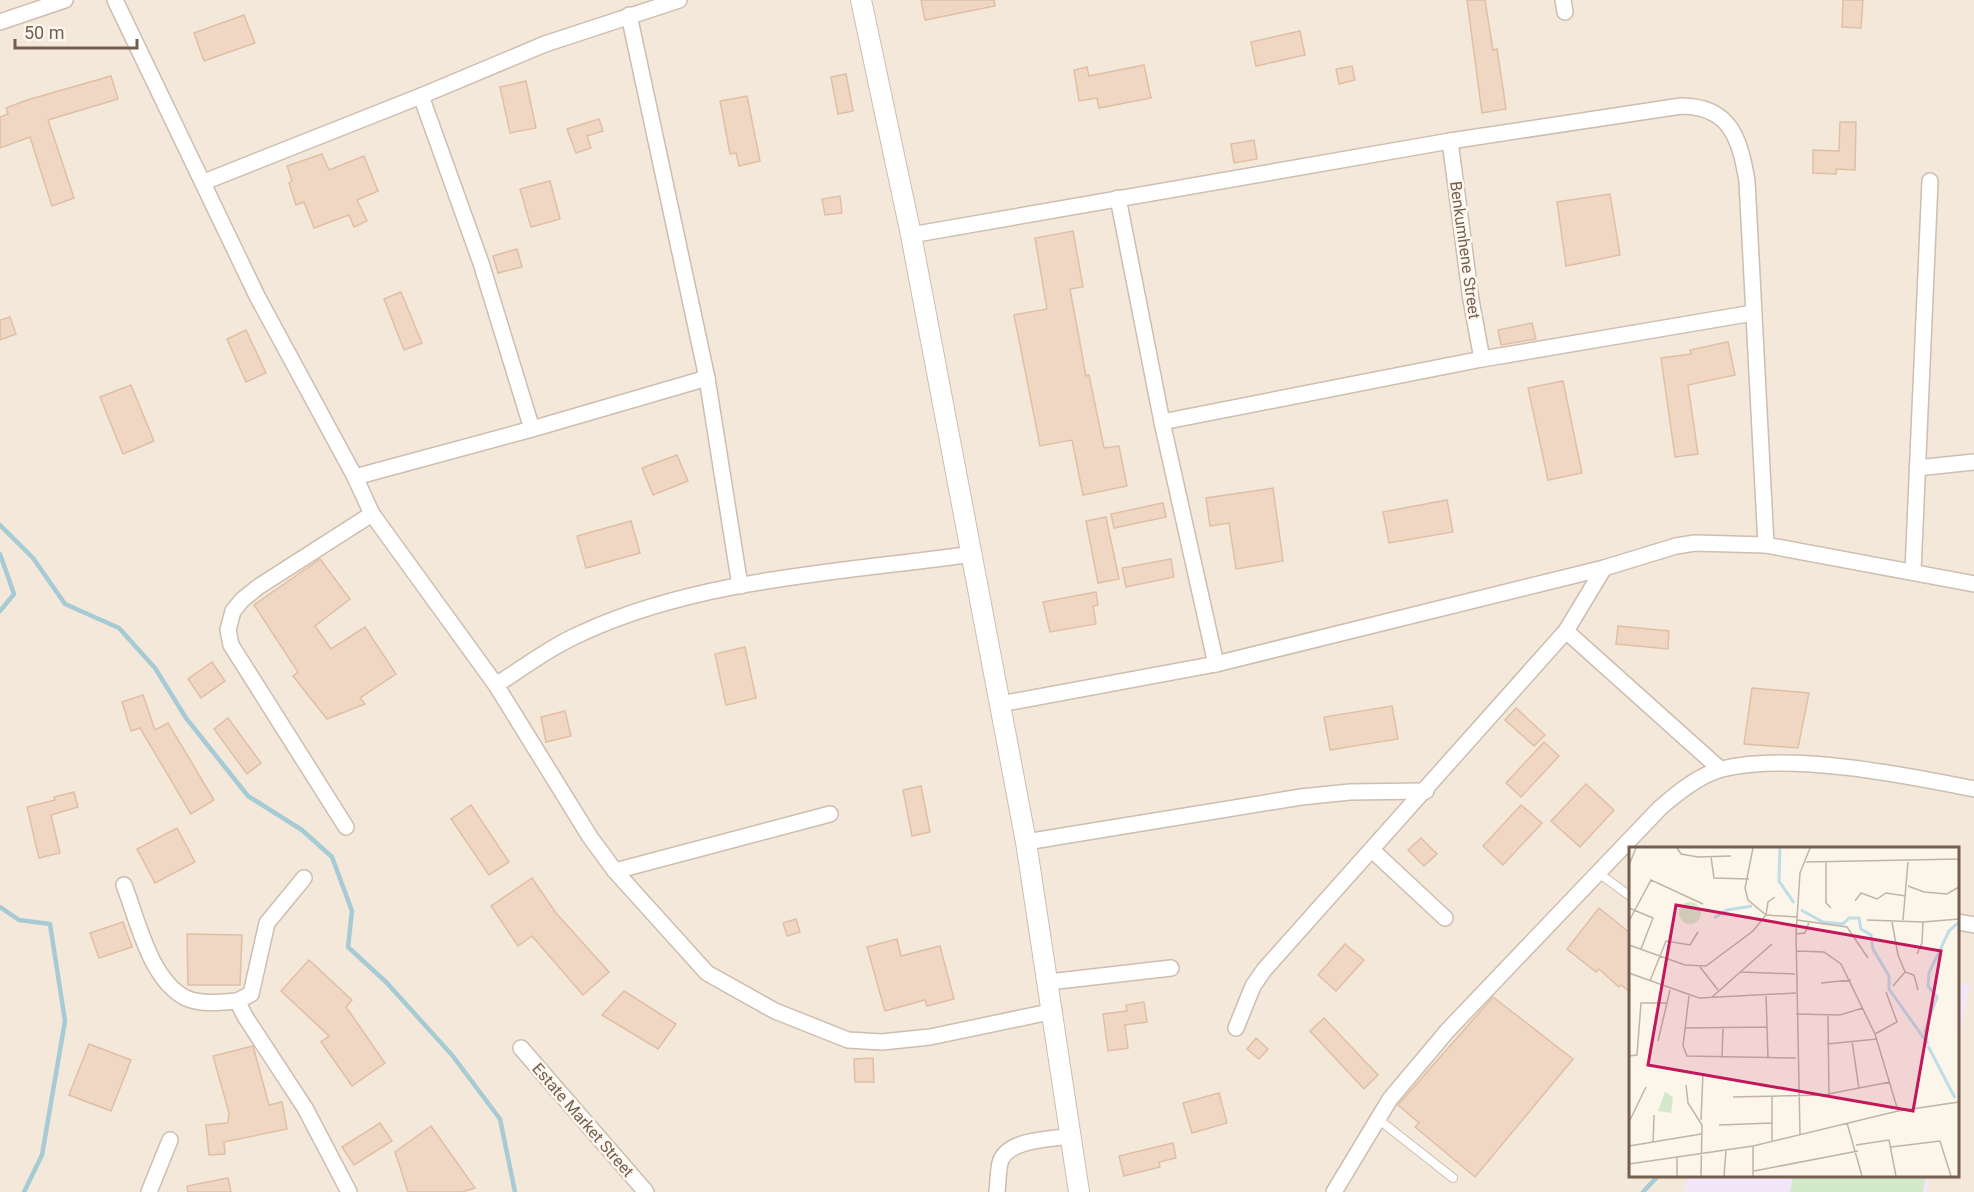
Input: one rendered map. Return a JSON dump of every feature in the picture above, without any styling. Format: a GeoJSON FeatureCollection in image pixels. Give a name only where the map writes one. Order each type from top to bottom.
{"type":"FeatureCollection","features":[{"type":"Feature","properties":{"kind":"street"},"geometry":{"type":"LineString","coordinates":[[0,22],[66,0]]}},
{"type":"Feature","properties":{"kind":"street"},"geometry":{"type":"LineString","coordinates":[[115,0],[257,296],[355,477],[372,514],[496,685],[590,837],[615,871],[707,973],[775,1011],[848,1040],[882,1042],[930,1037],[1054,1011]]}},
{"type":"Feature","properties":{"kind":"street"},"geometry":{"type":"LineString","coordinates":[[204,182],[545,44],[679,0]]}},
{"type":"Feature","properties":{"kind":"street"},"geometry":{"type":"LineString","coordinates":[[861,0],[912,235],[1026,842],[1054,1011],[1079,1192]]}},
{"type":"Feature","properties":{"kind":"street"},"geometry":{"type":"LineString","coordinates":[[629,15],[707,378],[740,586]]}},
{"type":"Feature","properties":{"kind":"street"},"geometry":{"type":"LineString","coordinates":[[421,96],[481,263],[532,429]]}},
{"type":"Feature","properties":{"kind":"street"},"geometry":{"type":"LineString","coordinates":[[912,235],[1450,141],[1681,106],[1706,111],[1726,123],[1738,138],[1747,181],[1766,545]]}},
{"type":"Feature","properties":{"kind":"street","name":"Benkumhene Street"},"geometry":{"type":"LineString","coordinates":[[1450,141],[1471,300],[1482,359]]}},
{"type":"Feature","properties":{"kind":"street"},"geometry":{"type":"LineString","coordinates":[[1913,571],[1930,181]]}},
{"type":"Feature","properties":{"kind":"street"},"geometry":{"type":"LineString","coordinates":[[1119,198],[1162,422],[1216,664]]}},
{"type":"Feature","properties":{"kind":"street"},"geometry":{"type":"LineString","coordinates":[[1162,422],[1482,359],[1753,313]]}},
{"type":"Feature","properties":{"kind":"street"},"geometry":{"type":"LineString","coordinates":[[355,477],[707,378]]}},
{"type":"Feature","properties":{"kind":"street"},"geometry":{"type":"LineString","coordinates":[[1917,468],[1974,462]]}},
{"type":"Feature","properties":{"kind":"street"},"geometry":{"type":"LineString","coordinates":[[345,827],[231,645],[228,630],[233,611],[258,587],[372,514]]}},
{"type":"Feature","properties":{"kind":"street"},"geometry":{"type":"LineString","coordinates":[[1000,704],[1216,664],[1604,568],[1676,546],[1695,543],[1766,545],[1974,584]]}},
{"type":"Feature","properties":{"kind":"street"},"geometry":{"type":"LineString","coordinates":[[496,685],[580,634],[654,605],[740,586],[973,554]]}},
{"type":"Feature","properties":{"kind":"street"},"geometry":{"type":"LineString","coordinates":[[1236,1028],[1253,986],[1264,970],[1426,791],[1566,631],[1604,568]]}},
{"type":"Feature","properties":{"kind":"street"},"geometry":{"type":"LineString","coordinates":[[1566,631],[1720,769]]}},
{"type":"Feature","properties":{"kind":"street"},"geometry":{"type":"LineString","coordinates":[[1334,1192],[1390,1099],[1448,1030],[1598,872],[1681,790],[1720,769],[1752,764],[1838,767],[1974,789]]}},
{"type":"Feature","properties":{"kind":"street"},"geometry":{"type":"LineString","coordinates":[[1026,842],[1301,797],[1350,792],[1426,791]]}},
{"type":"Feature","properties":{"kind":"street"},"geometry":{"type":"LineString","coordinates":[[615,871],[830,814]]}},
{"type":"Feature","properties":{"kind":"street"},"geometry":{"type":"LineString","coordinates":[[1372,850],[1445,918]]}},
{"type":"Feature","properties":{"kind":"street"},"geometry":{"type":"LineString","coordinates":[[124,885],[157,970],[169,987],[188,999],[213,1003],[237,1001],[251,994],[267,923],[304,878]]}},
{"type":"Feature","properties":{"kind":"street"},"geometry":{"type":"LineString","coordinates":[[1959,922],[1974,925]]}},
{"type":"Feature","properties":{"kind":"street"},"geometry":{"type":"LineString","coordinates":[[1049,982],[1171,968]]}},
{"type":"Feature","properties":{"kind":"street"},"geometry":{"type":"LineString","coordinates":[[237,1001],[305,1108],[349,1192]]}},
{"type":"Feature","properties":{"kind":"street","name":"Estate Market Street"},"geometry":{"type":"LineString","coordinates":[[521,1048],[646,1192]]}},
{"type":"Feature","properties":{"kind":"street"},"geometry":{"type":"LineString","coordinates":[[997,1192],[1000,1162],[1008,1150],[1022,1144],[1072,1136]]}},
{"type":"Feature","properties":{"kind":"street"},"geometry":{"type":"LineString","coordinates":[[149,1192],[170,1140]]}},
{"type":"Feature","properties":{"kind":"lane"},"geometry":{"type":"LineString","coordinates":[[1598,872],[1629,895]]}},
{"type":"Feature","properties":{"kind":"lane"},"geometry":{"type":"LineString","coordinates":[[1378,1119],[1454,1178]]}},
{"type":"Feature","properties":{"kind":"shaded area"},"geometry":{"type":"Polygon","coordinates":[[[0,0],[1974,0],[1974,1192],[0,1192],[0,0]]]}},
{"type":"Feature","properties":{"kind":"shaded area"},"geometry":{"type":"Polygon","coordinates":[[[1959,982],[1970,985],[1959,1041],[1959,982]]]}},
{"type":"Feature","properties":{"kind":"shaded area"},"geometry":{"type":"Polygon","coordinates":[[[1688,1177],[1930,1177],[1927,1192],[1684,1192],[1688,1177]]]}},
{"type":"Feature","properties":{"kind":"green space"},"geometry":{"type":"Polygon","coordinates":[[[1793,1177],[1926,1177],[1923,1192],[1790,1192],[1793,1177]]]}},
{"type":"Feature","properties":{"kind":"building"},"geometry":{"type":"Polygon","coordinates":[[[921,0],[994,0],[995,6],[925,20],[921,0]]]}},
{"type":"Feature","properties":{"kind":"building"},"geometry":{"type":"Polygon","coordinates":[[[1467,0],[1485,0],[1493,50],[1497,49],[1506,109],[1482,113],[1467,0]]]}},
{"type":"Feature","properties":{"kind":"building"},"geometry":{"type":"Polygon","coordinates":[[[1843,0],[1863,0],[1861,28],[1842,27],[1843,0]]]}},
{"type":"Feature","properties":{"kind":"building"},"geometry":{"type":"Polygon","coordinates":[[[244,15],[255,43],[204,61],[194,33],[244,15]]]}},
{"type":"Feature","properties":{"kind":"building"},"geometry":{"type":"Polygon","coordinates":[[[1300,31],[1305,55],[1256,66],[1251,42],[1300,31]]]}},
{"type":"Feature","properties":{"kind":"building"},"geometry":{"type":"Polygon","coordinates":[[[1144,65],[1151,98],[1099,108],[1097,98],[1079,101],[1074,70],[1087,67],[1089,76],[1144,65]]]}},
{"type":"Feature","properties":{"kind":"building"},"geometry":{"type":"Polygon","coordinates":[[[1352,66],[1355,80],[1339,84],[1336,69],[1352,66]]]}},
{"type":"Feature","properties":{"kind":"building"},"geometry":{"type":"Polygon","coordinates":[[[846,74],[853,111],[838,114],[831,77],[846,74]]]}},
{"type":"Feature","properties":{"kind":"building"},"geometry":{"type":"Polygon","coordinates":[[[111,76],[118,99],[48,120],[74,198],[52,206],[30,137],[0,148],[0,117],[8,114],[6,108],[27,100],[111,76]]]}},
{"type":"Feature","properties":{"kind":"building"},"geometry":{"type":"Polygon","coordinates":[[[526,81],[536,128],[510,133],[500,87],[526,81]]]}},
{"type":"Feature","properties":{"kind":"building"},"geometry":{"type":"Polygon","coordinates":[[[747,96],[760,161],[739,166],[736,153],[730,154],[720,101],[747,96]]]}},
{"type":"Feature","properties":{"kind":"building"},"geometry":{"type":"Polygon","coordinates":[[[599,119],[603,131],[587,136],[591,148],[576,153],[567,129],[599,119]]]}},
{"type":"Feature","properties":{"kind":"building"},"geometry":{"type":"Polygon","coordinates":[[[1840,122],[1856,122],[1855,170],[1836,169],[1836,174],[1813,173],[1813,150],[1839,151],[1840,122]]]}},
{"type":"Feature","properties":{"kind":"building"},"geometry":{"type":"Polygon","coordinates":[[[1254,140],[1257,159],[1234,163],[1231,144],[1254,140]]]}},
{"type":"Feature","properties":{"kind":"building"},"geometry":{"type":"Polygon","coordinates":[[[322,154],[329,170],[364,156],[378,191],[357,200],[367,221],[354,227],[349,215],[314,228],[304,202],[296,205],[289,183],[292,181],[287,166],[322,154]]]}},
{"type":"Feature","properties":{"kind":"building"},"geometry":{"type":"Polygon","coordinates":[[[550,181],[560,219],[531,227],[520,189],[550,181]]]}},
{"type":"Feature","properties":{"kind":"building"},"geometry":{"type":"Polygon","coordinates":[[[1610,194],[1620,255],[1566,266],[1557,202],[1610,194]]]}},
{"type":"Feature","properties":{"kind":"building"},"geometry":{"type":"Polygon","coordinates":[[[840,196],[842,213],[825,215],[822,199],[840,196]]]}},
{"type":"Feature","properties":{"kind":"building"},"geometry":{"type":"Polygon","coordinates":[[[1073,231],[1083,287],[1070,289],[1086,376],[1089,375],[1104,448],[1119,446],[1127,486],[1083,495],[1072,440],[1040,446],[1014,315],[1047,309],[1035,238],[1073,231]]]}},
{"type":"Feature","properties":{"kind":"building"},"geometry":{"type":"Polygon","coordinates":[[[517,249],[522,267],[498,273],[493,256],[517,249]]]}},
{"type":"Feature","properties":{"kind":"building"},"geometry":{"type":"Polygon","coordinates":[[[401,292],[422,343],[404,350],[384,299],[401,292]]]}},
{"type":"Feature","properties":{"kind":"building"},"geometry":{"type":"Polygon","coordinates":[[[10,317],[16,334],[0,340],[0,320],[10,317]]]}},
{"type":"Feature","properties":{"kind":"building"},"geometry":{"type":"Polygon","coordinates":[[[1532,323],[1536,339],[1501,345],[1498,330],[1532,323]]]}},
{"type":"Feature","properties":{"kind":"building"},"geometry":{"type":"Polygon","coordinates":[[[246,330],[266,373],[246,382],[227,339],[246,330]]]}},
{"type":"Feature","properties":{"kind":"building"},"geometry":{"type":"Polygon","coordinates":[[[1728,342],[1735,375],[1688,385],[1698,454],[1675,457],[1661,358],[1691,354],[1690,350],[1728,342]]]}},
{"type":"Feature","properties":{"kind":"building"},"geometry":{"type":"Polygon","coordinates":[[[1563,381],[1582,473],[1548,480],[1528,388],[1563,381]]]}},
{"type":"Feature","properties":{"kind":"building"},"geometry":{"type":"Polygon","coordinates":[[[131,385],[154,441],[123,454],[100,397],[131,385]]]}},
{"type":"Feature","properties":{"kind":"building"},"geometry":{"type":"Polygon","coordinates":[[[677,455],[688,481],[653,495],[642,468],[677,455]]]}},
{"type":"Feature","properties":{"kind":"building"},"geometry":{"type":"Polygon","coordinates":[[[1273,488],[1283,561],[1236,569],[1229,523],[1210,526],[1206,498],[1273,488]]]}},
{"type":"Feature","properties":{"kind":"building"},"geometry":{"type":"Polygon","coordinates":[[[1447,500],[1453,532],[1389,543],[1383,512],[1447,500]]]}},
{"type":"Feature","properties":{"kind":"building"},"geometry":{"type":"Polygon","coordinates":[[[1163,503],[1166,517],[1114,528],[1111,514],[1163,503]]]}},
{"type":"Feature","properties":{"kind":"building"},"geometry":{"type":"Polygon","coordinates":[[[1106,517],[1119,579],[1098,583],[1086,521],[1106,517]]]}},
{"type":"Feature","properties":{"kind":"building"},"geometry":{"type":"Polygon","coordinates":[[[631,521],[640,553],[586,568],[577,536],[631,521]]]}},
{"type":"Feature","properties":{"kind":"building"},"geometry":{"type":"Polygon","coordinates":[[[320,559],[350,599],[315,626],[331,649],[365,627],[396,674],[360,698],[365,704],[327,719],[293,676],[298,672],[254,605],[320,559]]]}},
{"type":"Feature","properties":{"kind":"building"},"geometry":{"type":"Polygon","coordinates":[[[1171,559],[1174,577],[1126,587],[1122,568],[1171,559]]]}},
{"type":"Feature","properties":{"kind":"building"},"geometry":{"type":"Polygon","coordinates":[[[1096,592],[1098,605],[1093,606],[1096,624],[1050,632],[1043,602],[1096,592]]]}},
{"type":"Feature","properties":{"kind":"building"},"geometry":{"type":"Polygon","coordinates":[[[1618,626],[1669,631],[1668,649],[1616,644],[1618,626]]]}},
{"type":"Feature","properties":{"kind":"building"},"geometry":{"type":"Polygon","coordinates":[[[745,647],[756,698],[726,705],[715,654],[745,647]]]}},
{"type":"Feature","properties":{"kind":"building"},"geometry":{"type":"Polygon","coordinates":[[[212,662],[225,681],[201,698],[188,679],[212,662]]]}},
{"type":"Feature","properties":{"kind":"building"},"geometry":{"type":"Polygon","coordinates":[[[1752,688],[1809,693],[1798,748],[1744,744],[1752,688]]]}},
{"type":"Feature","properties":{"kind":"building"},"geometry":{"type":"Polygon","coordinates":[[[143,695],[155,730],[168,723],[214,800],[191,814],[140,728],[131,731],[122,702],[143,695]]]}},
{"type":"Feature","properties":{"kind":"building"},"geometry":{"type":"Polygon","coordinates":[[[1392,706],[1398,739],[1330,750],[1324,717],[1392,706]]]}},
{"type":"Feature","properties":{"kind":"building"},"geometry":{"type":"Polygon","coordinates":[[[1516,708],[1545,735],[1534,746],[1505,720],[1516,708]]]}},
{"type":"Feature","properties":{"kind":"building"},"geometry":{"type":"Polygon","coordinates":[[[565,711],[571,736],[546,742],[541,717],[565,711]]]}},
{"type":"Feature","properties":{"kind":"building"},"geometry":{"type":"Polygon","coordinates":[[[228,718],[261,763],[247,774],[214,729],[228,718]]]}},
{"type":"Feature","properties":{"kind":"building"},"geometry":{"type":"Polygon","coordinates":[[[1544,742],[1559,756],[1521,797],[1506,783],[1544,742]]]}},
{"type":"Feature","properties":{"kind":"building"},"geometry":{"type":"Polygon","coordinates":[[[1586,784],[1614,810],[1580,847],[1551,821],[1586,784]]]}},
{"type":"Feature","properties":{"kind":"building"},"geometry":{"type":"Polygon","coordinates":[[[921,786],[930,832],[912,836],[903,790],[921,786]]]}},
{"type":"Feature","properties":{"kind":"building"},"geometry":{"type":"Polygon","coordinates":[[[74,792],[78,807],[51,815],[60,853],[39,858],[27,807],[55,800],[54,797],[74,792]]]}},
{"type":"Feature","properties":{"kind":"building"},"geometry":{"type":"Polygon","coordinates":[[[471,805],[509,862],[489,875],[451,819],[471,805]]]}},
{"type":"Feature","properties":{"kind":"building"},"geometry":{"type":"Polygon","coordinates":[[[1521,805],[1542,823],[1503,865],[1483,846],[1521,805]]]}},
{"type":"Feature","properties":{"kind":"building"},"geometry":{"type":"Polygon","coordinates":[[[177,828],[195,862],[155,883],[137,849],[177,828]]]}},
{"type":"Feature","properties":{"kind":"building"},"geometry":{"type":"Polygon","coordinates":[[[1421,838],[1437,854],[1424,866],[1408,850],[1421,838]]]}},
{"type":"Feature","properties":{"kind":"building"},"geometry":{"type":"Polygon","coordinates":[[[532,878],[556,913],[609,972],[583,995],[532,936],[518,946],[491,906],[532,878]]]}},
{"type":"Feature","properties":{"kind":"building"},"geometry":{"type":"Polygon","coordinates":[[[1599,908],[1629,932],[1629,991],[1621,985],[1619,987],[1599,969],[1596,972],[1567,949],[1599,908]]]}},
{"type":"Feature","properties":{"kind":"building"},"geometry":{"type":"Polygon","coordinates":[[[796,919],[800,932],[787,936],[783,923],[796,919]]]}},
{"type":"Feature","properties":{"kind":"building"},"geometry":{"type":"Polygon","coordinates":[[[123,922],[132,947],[99,958],[90,933],[123,922]]]}},
{"type":"Feature","properties":{"kind":"building"},"geometry":{"type":"Polygon","coordinates":[[[187,934],[242,935],[240,985],[188,985],[187,934]]]}},
{"type":"Feature","properties":{"kind":"building"},"geometry":{"type":"Polygon","coordinates":[[[897,939],[901,956],[940,946],[954,999],[927,1006],[925,1000],[885,1011],[867,947],[897,939]]]}},
{"type":"Feature","properties":{"kind":"building"},"geometry":{"type":"Polygon","coordinates":[[[1345,944],[1364,960],[1336,991],[1318,975],[1345,944]]]}},
{"type":"Feature","properties":{"kind":"building"},"geometry":{"type":"Polygon","coordinates":[[[309,960],[352,1000],[346,1007],[385,1063],[352,1086],[321,1042],[329,1036],[281,991],[309,960]]]}},
{"type":"Feature","properties":{"kind":"building"},"geometry":{"type":"Polygon","coordinates":[[[624,991],[676,1024],[658,1049],[602,1015],[624,991]]]}},
{"type":"Feature","properties":{"kind":"building"},"geometry":{"type":"Polygon","coordinates":[[[1493,997],[1573,1059],[1475,1177],[1415,1127],[1419,1123],[1398,1105],[1493,997]]]}},
{"type":"Feature","properties":{"kind":"building"},"geometry":{"type":"Polygon","coordinates":[[[1144,1002],[1147,1022],[1125,1025],[1128,1048],[1108,1051],[1103,1014],[1127,1011],[1126,1005],[1144,1002]]]}},
{"type":"Feature","properties":{"kind":"building"},"geometry":{"type":"Polygon","coordinates":[[[1324,1018],[1378,1075],[1364,1089],[1310,1031],[1324,1018]]]}},
{"type":"Feature","properties":{"kind":"building"},"geometry":{"type":"Polygon","coordinates":[[[1256,1038],[1268,1049],[1259,1059],[1247,1049],[1256,1038]]]}},
{"type":"Feature","properties":{"kind":"building"},"geometry":{"type":"Polygon","coordinates":[[[89,1044],[131,1060],[111,1111],[69,1095],[89,1044]]]}},
{"type":"Feature","properties":{"kind":"building"},"geometry":{"type":"Polygon","coordinates":[[[253,1046],[269,1105],[282,1102],[287,1129],[224,1142],[225,1154],[209,1155],[206,1125],[228,1123],[229,1113],[213,1056],[253,1046]]]}},
{"type":"Feature","properties":{"kind":"building"},"geometry":{"type":"Polygon","coordinates":[[[873,1058],[874,1082],[855,1082],[854,1059],[873,1058]]]}},
{"type":"Feature","properties":{"kind":"building"},"geometry":{"type":"Polygon","coordinates":[[[1219,1093],[1227,1123],[1192,1133],[1183,1103],[1219,1093]]]}},
{"type":"Feature","properties":{"kind":"building"},"geometry":{"type":"Polygon","coordinates":[[[380,1123],[392,1141],[354,1165],[342,1147],[380,1123]]]}},
{"type":"Feature","properties":{"kind":"building"},"geometry":{"type":"Polygon","coordinates":[[[431,1126],[475,1188],[462,1192],[408,1192],[395,1152],[431,1126]]]}},
{"type":"Feature","properties":{"kind":"building"},"geometry":{"type":"Polygon","coordinates":[[[1173,1143],[1176,1158],[1159,1162],[1160,1167],[1124,1176],[1119,1156],[1173,1143]]]}},
{"type":"Feature","properties":{"kind":"building"},"geometry":{"type":"Polygon","coordinates":[[[228,1178],[231,1192],[188,1192],[187,1186],[228,1178]]]}},
{"type":"Feature","properties":{"kind":"waterway"},"geometry":{"type":"LineString","coordinates":[[0,525],[33,558],[65,604],[119,628],[155,668],[186,718],[248,796],[302,830],[332,857],[352,911],[348,947],[386,982],[452,1055],[500,1119],[515,1192]]}},
{"type":"Feature","properties":{"kind":"waterway"},"geometry":{"type":"LineString","coordinates":[[0,554],[14,594],[0,611]]}},
{"type":"Feature","properties":{"kind":"waterway"},"geometry":{"type":"LineString","coordinates":[[0,907],[19,920],[50,924],[65,1021],[42,1155],[24,1192]]}},
{"type":"Feature","properties":{"kind":"waterway"},"geometry":{"type":"LineString","coordinates":[[1643,1192],[1657,1177]]}}]}
